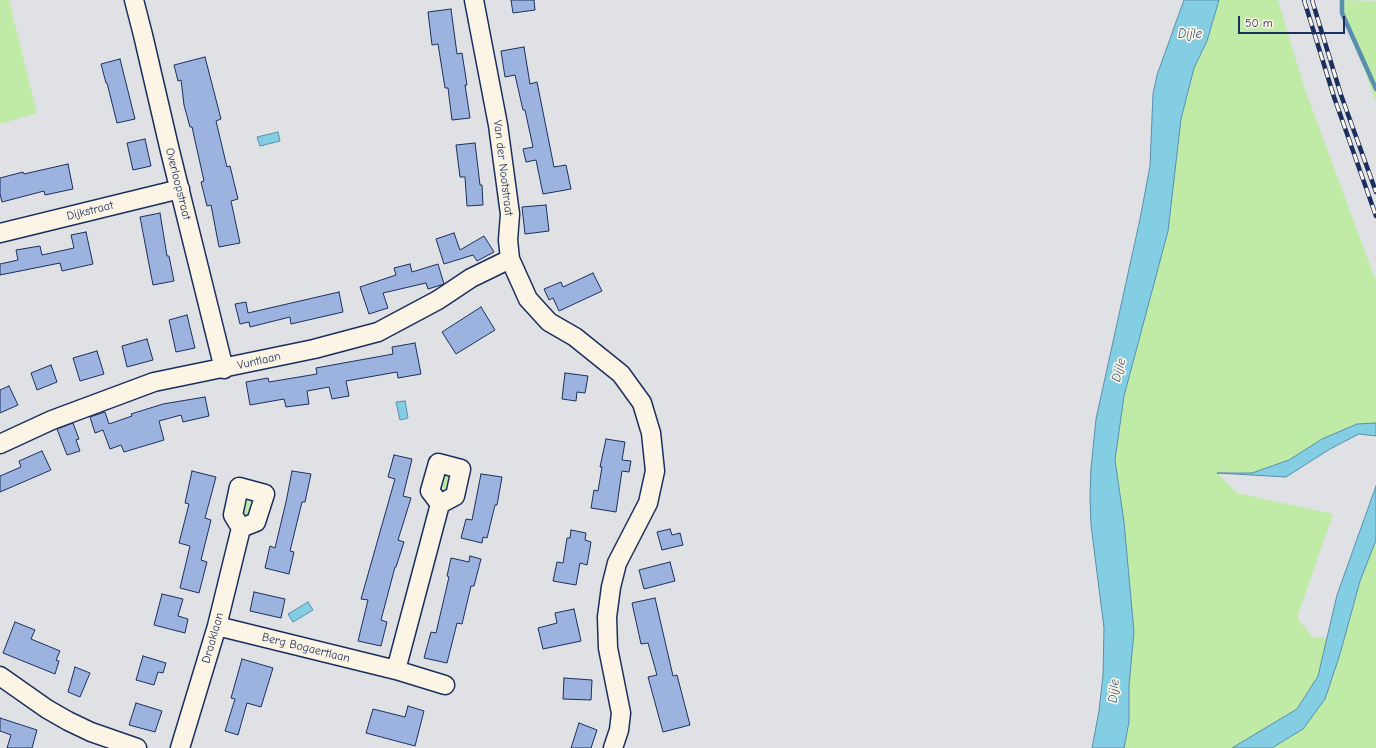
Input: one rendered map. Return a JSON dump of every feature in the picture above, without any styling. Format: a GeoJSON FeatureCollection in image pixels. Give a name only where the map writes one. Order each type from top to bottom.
{"type":"FeatureCollection","features":[{"type":"Feature","properties":{"kind":"street","name":"Overloopstraat"},"geometry":{"type":"LineString","coordinates":[[134,0],[224,369]]}},
{"type":"Feature","properties":{"kind":"street","name":"Van der Nootstraat"},"geometry":{"type":"LineString","coordinates":[[474,0],[498,125],[510,214],[508,240],[510,259],[528,299],[549,322],[575,337],[621,374],[642,403],[651,433],[655,470],[648,503],[617,563],[611,587],[607,617],[608,648],[621,713],[619,730],[613,748]]}},
{"type":"Feature","properties":{"kind":"street","name":"Dijkstraat"},"geometry":{"type":"LineString","coordinates":[[0,234],[180,189]]}},
{"type":"Feature","properties":{"kind":"street","name":"Vuntlaan"},"geometry":{"type":"LineString","coordinates":[[0,444],[52,420],[154,382],[224,369],[314,349],[378,332],[438,300],[471,278],[510,259]]}},
{"type":"Feature","properties":{"kind":"street"},"geometry":{"type":"LineString","coordinates":[[396,670],[440,504]]}},
{"type":"Feature","properties":{"kind":"street","name":"Draaklaan"},"geometry":{"type":"LineString","coordinates":[[180,748],[217,626],[242,528]]}},
{"type":"Feature","properties":{"kind":"street","name":"Berg Bogaertlaan"},"geometry":{"type":"LineString","coordinates":[[217,626],[396,670],[445,684]]}},
{"type":"Feature","properties":{"kind":"street"},"geometry":{"type":"LineString","coordinates":[[0,676],[47,709],[68,721],[91,732],[137,748]]}},
{"type":"Feature","properties":{"kind":"green space"},"geometry":{"type":"Polygon","coordinates":[[[0,0],[9,0],[37,113],[0,124],[0,0]]]}},
{"type":"Feature","properties":{"kind":"green space"},"geometry":{"type":"Polygon","coordinates":[[[1219,0],[1278,0],[1304,87],[1376,281],[1376,423],[1357,424],[1322,439],[1289,460],[1252,473],[1217,473],[1237,493],[1333,514],[1297,618],[1313,637],[1327,637],[1318,676],[1297,709],[1232,748],[1124,748],[1129,722],[1129,685],[1124,522],[1115,460],[1124,396],[1167,231],[1181,119],[1194,68],[1207,41],[1219,0]]]}},
{"type":"Feature","properties":{"kind":"green space"},"geometry":{"type":"Polygon","coordinates":[[[1340,0],[1376,1],[1376,103],[1340,0]]]}},
{"type":"Feature","properties":{"kind":"green space"},"geometry":{"type":"Polygon","coordinates":[[[442,473],[454,475],[449,493],[440,491],[438,481],[442,473]]]}},
{"type":"Feature","properties":{"kind":"green space"},"geometry":{"type":"Polygon","coordinates":[[[244,498],[255,500],[250,518],[242,516],[244,498]]]}},
{"type":"Feature","properties":{"kind":"green space"},"geometry":{"type":"Polygon","coordinates":[[[1376,540],[1376,748],[1272,748],[1303,729],[1340,654],[1360,581],[1376,540]]]}},
{"type":"Feature","properties":{"kind":"water","name":"Dijle"},"geometry":{"type":"Polygon","coordinates":[[[1184,0],[1219,0],[1207,41],[1194,68],[1181,119],[1168,231],[1124,396],[1115,460],[1124,522],[1134,632],[1129,685],[1129,722],[1124,748],[1092,748],[1099,711],[1103,675],[1104,628],[1091,525],[1091,468],[1096,419],[1140,219],[1150,166],[1153,94],[1157,75],[1184,0]]]}},
{"type":"Feature","properties":{"kind":"water"},"geometry":{"type":"Polygon","coordinates":[[[278,132],[280,141],[260,146],[257,137],[278,132]]]}},
{"type":"Feature","properties":{"kind":"water"},"geometry":{"type":"Polygon","coordinates":[[[405,401],[408,418],[400,420],[396,402],[405,401]]]}},
{"type":"Feature","properties":{"kind":"water"},"geometry":{"type":"Polygon","coordinates":[[[1376,423],[1376,436],[1359,434],[1330,449],[1286,477],[1217,473],[1252,473],[1289,460],[1322,439],[1357,424],[1376,423]]]}},
{"type":"Feature","properties":{"kind":"water"},"geometry":{"type":"Polygon","coordinates":[[[1376,486],[1376,540],[1360,581],[1340,654],[1325,699],[1303,729],[1272,748],[1232,748],[1297,709],[1318,676],[1337,595],[1376,486]]]}},
{"type":"Feature","properties":{"kind":"water"},"geometry":{"type":"Polygon","coordinates":[[[308,602],[313,610],[293,622],[288,614],[308,602]]]}},
{"type":"Feature","properties":{"kind":"building"},"geometry":{"type":"Polygon","coordinates":[[[511,0],[534,0],[535,10],[513,13],[511,0]]]}},
{"type":"Feature","properties":{"kind":"building"},"geometry":{"type":"Polygon","coordinates":[[[451,9],[457,54],[462,53],[470,118],[452,120],[448,88],[445,88],[438,44],[432,45],[428,12],[451,9]]]}},
{"type":"Feature","properties":{"kind":"building"},"geometry":{"type":"Polygon","coordinates":[[[524,47],[530,84],[537,82],[554,167],[566,165],[571,189],[543,194],[536,160],[526,162],[523,149],[533,147],[525,110],[523,110],[515,75],[505,77],[501,51],[524,47]]]}},
{"type":"Feature","properties":{"kind":"building"},"geometry":{"type":"Polygon","coordinates":[[[205,57],[221,119],[216,121],[227,167],[230,166],[238,199],[231,201],[240,243],[219,247],[211,205],[207,206],[201,182],[204,181],[192,127],[190,127],[184,105],[181,80],[178,81],[174,65],[205,57]]]}},
{"type":"Feature","properties":{"kind":"building"},"geometry":{"type":"Polygon","coordinates":[[[120,59],[135,119],[117,123],[101,64],[120,59]]]}},
{"type":"Feature","properties":{"kind":"building"},"geometry":{"type":"Polygon","coordinates":[[[145,139],[151,166],[133,170],[127,143],[145,139]]]}},
{"type":"Feature","properties":{"kind":"building"},"geometry":{"type":"Polygon","coordinates":[[[475,143],[480,185],[482,185],[483,205],[467,206],[465,177],[460,177],[456,145],[475,143]]]}},
{"type":"Feature","properties":{"kind":"building"},"geometry":{"type":"Polygon","coordinates":[[[68,164],[73,189],[45,195],[44,191],[2,202],[0,194],[0,178],[23,172],[24,174],[68,164]]]}},
{"type":"Feature","properties":{"kind":"building"},"geometry":{"type":"Polygon","coordinates":[[[546,205],[549,231],[525,234],[522,207],[546,205]]]}},
{"type":"Feature","properties":{"kind":"building"},"geometry":{"type":"Polygon","coordinates":[[[160,213],[167,256],[169,256],[174,281],[153,285],[140,217],[160,213]]]}},
{"type":"Feature","properties":{"kind":"building"},"geometry":{"type":"Polygon","coordinates":[[[86,232],[93,264],[62,271],[60,263],[0,275],[0,264],[18,260],[16,250],[40,246],[42,255],[74,248],[71,235],[86,232]]]}},
{"type":"Feature","properties":{"kind":"building"},"geometry":{"type":"Polygon","coordinates":[[[454,233],[460,250],[484,236],[494,252],[477,261],[473,255],[444,264],[436,239],[454,233]]]}},
{"type":"Feature","properties":{"kind":"building"},"geometry":{"type":"Polygon","coordinates":[[[410,264],[412,272],[438,264],[444,284],[428,289],[426,283],[383,293],[388,308],[369,314],[360,287],[396,275],[394,268],[410,264]]]}},
{"type":"Feature","properties":{"kind":"building"},"geometry":{"type":"Polygon","coordinates":[[[593,273],[602,291],[559,311],[553,298],[549,300],[544,289],[561,282],[563,287],[593,273]]]}},
{"type":"Feature","properties":{"kind":"building"},"geometry":{"type":"Polygon","coordinates":[[[339,292],[343,312],[291,324],[290,317],[250,327],[249,322],[240,324],[235,304],[246,302],[248,313],[339,292]]]}},
{"type":"Feature","properties":{"kind":"building"},"geometry":{"type":"Polygon","coordinates":[[[481,307],[495,330],[456,354],[442,332],[481,307]]]}},
{"type":"Feature","properties":{"kind":"building"},"geometry":{"type":"Polygon","coordinates":[[[187,315],[195,348],[176,352],[169,320],[187,315]]]}},
{"type":"Feature","properties":{"kind":"building"},"geometry":{"type":"Polygon","coordinates":[[[147,339],[153,360],[127,367],[122,346],[147,339]]]}},
{"type":"Feature","properties":{"kind":"building"},"geometry":{"type":"Polygon","coordinates":[[[415,343],[421,374],[398,378],[397,372],[346,381],[349,396],[332,399],[329,387],[307,391],[309,404],[286,407],[284,399],[250,405],[246,382],[268,378],[269,382],[317,374],[316,368],[393,354],[392,347],[415,343]]]}},
{"type":"Feature","properties":{"kind":"building"},"geometry":{"type":"Polygon","coordinates":[[[97,351],[104,374],[80,381],[73,358],[97,351]]]}},
{"type":"Feature","properties":{"kind":"building"},"geometry":{"type":"Polygon","coordinates":[[[51,365],[57,382],[37,390],[31,373],[51,365]]]}},
{"type":"Feature","properties":{"kind":"building"},"geometry":{"type":"Polygon","coordinates":[[[565,373],[588,376],[585,393],[577,392],[576,401],[562,399],[565,373]]]}},
{"type":"Feature","properties":{"kind":"building"},"geometry":{"type":"Polygon","coordinates":[[[9,386],[18,405],[0,413],[0,390],[9,386]]]}},
{"type":"Feature","properties":{"kind":"building"},"geometry":{"type":"Polygon","coordinates":[[[205,397],[209,416],[183,422],[181,415],[159,421],[164,440],[124,452],[121,445],[110,449],[103,430],[95,433],[90,417],[105,412],[109,424],[132,416],[131,414],[163,404],[205,397]]]}},
{"type":"Feature","properties":{"kind":"building"},"geometry":{"type":"Polygon","coordinates":[[[73,423],[79,439],[76,440],[80,451],[67,455],[57,429],[73,423]]]}},
{"type":"Feature","properties":{"kind":"building"},"geometry":{"type":"Polygon","coordinates":[[[606,439],[625,442],[622,460],[631,461],[629,472],[622,471],[616,512],[591,508],[594,490],[598,491],[602,467],[600,467],[606,439]]]}},
{"type":"Feature","properties":{"kind":"building"},"geometry":{"type":"Polygon","coordinates":[[[42,451],[51,470],[0,492],[0,476],[21,467],[19,461],[42,451]]]}},
{"type":"Feature","properties":{"kind":"building"},"geometry":{"type":"Polygon","coordinates":[[[394,455],[412,459],[403,496],[411,498],[398,540],[404,542],[395,567],[381,620],[387,622],[381,646],[358,641],[368,600],[361,599],[395,479],[388,477],[394,455]]]}},
{"type":"Feature","properties":{"kind":"building"},"geometry":{"type":"Polygon","coordinates":[[[192,471],[216,477],[205,518],[211,520],[201,560],[207,562],[199,593],[180,588],[190,546],[179,543],[189,504],[185,503],[192,471]]]}},
{"type":"Feature","properties":{"kind":"building"},"geometry":{"type":"Polygon","coordinates":[[[292,471],[311,474],[305,502],[302,502],[290,551],[294,552],[289,574],[265,568],[270,546],[275,548],[292,471]]]}},
{"type":"Feature","properties":{"kind":"building"},"geometry":{"type":"Polygon","coordinates":[[[481,474],[502,477],[497,505],[495,505],[487,538],[483,537],[482,543],[461,538],[466,519],[472,520],[481,474]]]}},
{"type":"Feature","properties":{"kind":"building"},"geometry":{"type":"Polygon","coordinates":[[[670,529],[672,535],[680,533],[683,545],[662,550],[657,532],[670,529]]]}},
{"type":"Feature","properties":{"kind":"building"},"geometry":{"type":"Polygon","coordinates":[[[571,530],[586,533],[585,540],[591,542],[587,565],[580,563],[576,585],[553,581],[557,562],[563,563],[567,538],[570,538],[571,530]]]}},
{"type":"Feature","properties":{"kind":"building"},"geometry":{"type":"Polygon","coordinates":[[[470,556],[481,559],[474,586],[471,586],[462,624],[457,623],[447,663],[424,658],[431,632],[436,633],[449,577],[447,576],[451,558],[469,562],[470,556]]]}},
{"type":"Feature","properties":{"kind":"building"},"geometry":{"type":"Polygon","coordinates":[[[670,562],[675,581],[644,589],[639,570],[670,562]]]}},
{"type":"Feature","properties":{"kind":"building"},"geometry":{"type":"Polygon","coordinates":[[[254,592],[285,599],[281,618],[250,611],[254,592]]]}},
{"type":"Feature","properties":{"kind":"building"},"geometry":{"type":"Polygon","coordinates":[[[162,594],[183,599],[178,616],[188,619],[185,633],[154,625],[162,594]]]}},
{"type":"Feature","properties":{"kind":"building"},"geometry":{"type":"Polygon","coordinates":[[[655,598],[673,676],[677,675],[690,725],[663,732],[648,677],[657,675],[648,643],[641,644],[632,603],[655,598]]]}},
{"type":"Feature","properties":{"kind":"building"},"geometry":{"type":"Polygon","coordinates":[[[574,609],[581,641],[543,649],[538,628],[557,623],[555,613],[574,609]]]}},
{"type":"Feature","properties":{"kind":"building"},"geometry":{"type":"Polygon","coordinates":[[[15,622],[35,630],[31,639],[60,651],[56,660],[59,661],[55,674],[3,653],[15,622]]]}},
{"type":"Feature","properties":{"kind":"building"},"geometry":{"type":"Polygon","coordinates":[[[143,656],[166,663],[163,673],[158,672],[154,685],[136,680],[143,656]]]}},
{"type":"Feature","properties":{"kind":"building"},"geometry":{"type":"Polygon","coordinates":[[[242,659],[273,668],[261,707],[247,703],[238,735],[225,731],[235,699],[231,698],[242,659]]]}},
{"type":"Feature","properties":{"kind":"building"},"geometry":{"type":"Polygon","coordinates":[[[75,667],[90,673],[80,697],[68,692],[75,667]]]}},
{"type":"Feature","properties":{"kind":"building"},"geometry":{"type":"Polygon","coordinates":[[[564,678],[592,680],[591,700],[563,699],[564,678]]]}},
{"type":"Feature","properties":{"kind":"building"},"geometry":{"type":"Polygon","coordinates":[[[136,703],[162,711],[155,732],[129,725],[136,703]]]}},
{"type":"Feature","properties":{"kind":"building"},"geometry":{"type":"Polygon","coordinates":[[[408,706],[424,711],[415,746],[366,733],[373,709],[405,717],[408,706]]]}},
{"type":"Feature","properties":{"kind":"building"},"geometry":{"type":"Polygon","coordinates":[[[0,718],[37,730],[32,748],[7,748],[11,735],[0,731],[0,718]]]}},
{"type":"Feature","properties":{"kind":"building"},"geometry":{"type":"Polygon","coordinates":[[[579,723],[597,730],[591,748],[571,748],[579,723]]]}},
{"type":"Feature","properties":{"kind":"waterway"},"geometry":{"type":"LineString","coordinates":[[1342,0],[1342,13],[1376,89]]}},
{"type":"Feature","properties":{"kind":"railway"},"geometry":{"type":"LineString","coordinates":[[1304,0],[1334,97],[1376,216]]}},
{"type":"Feature","properties":{"kind":"railway"},"geometry":{"type":"LineString","coordinates":[[1312,0],[1341,95],[1376,192]]}}]}
